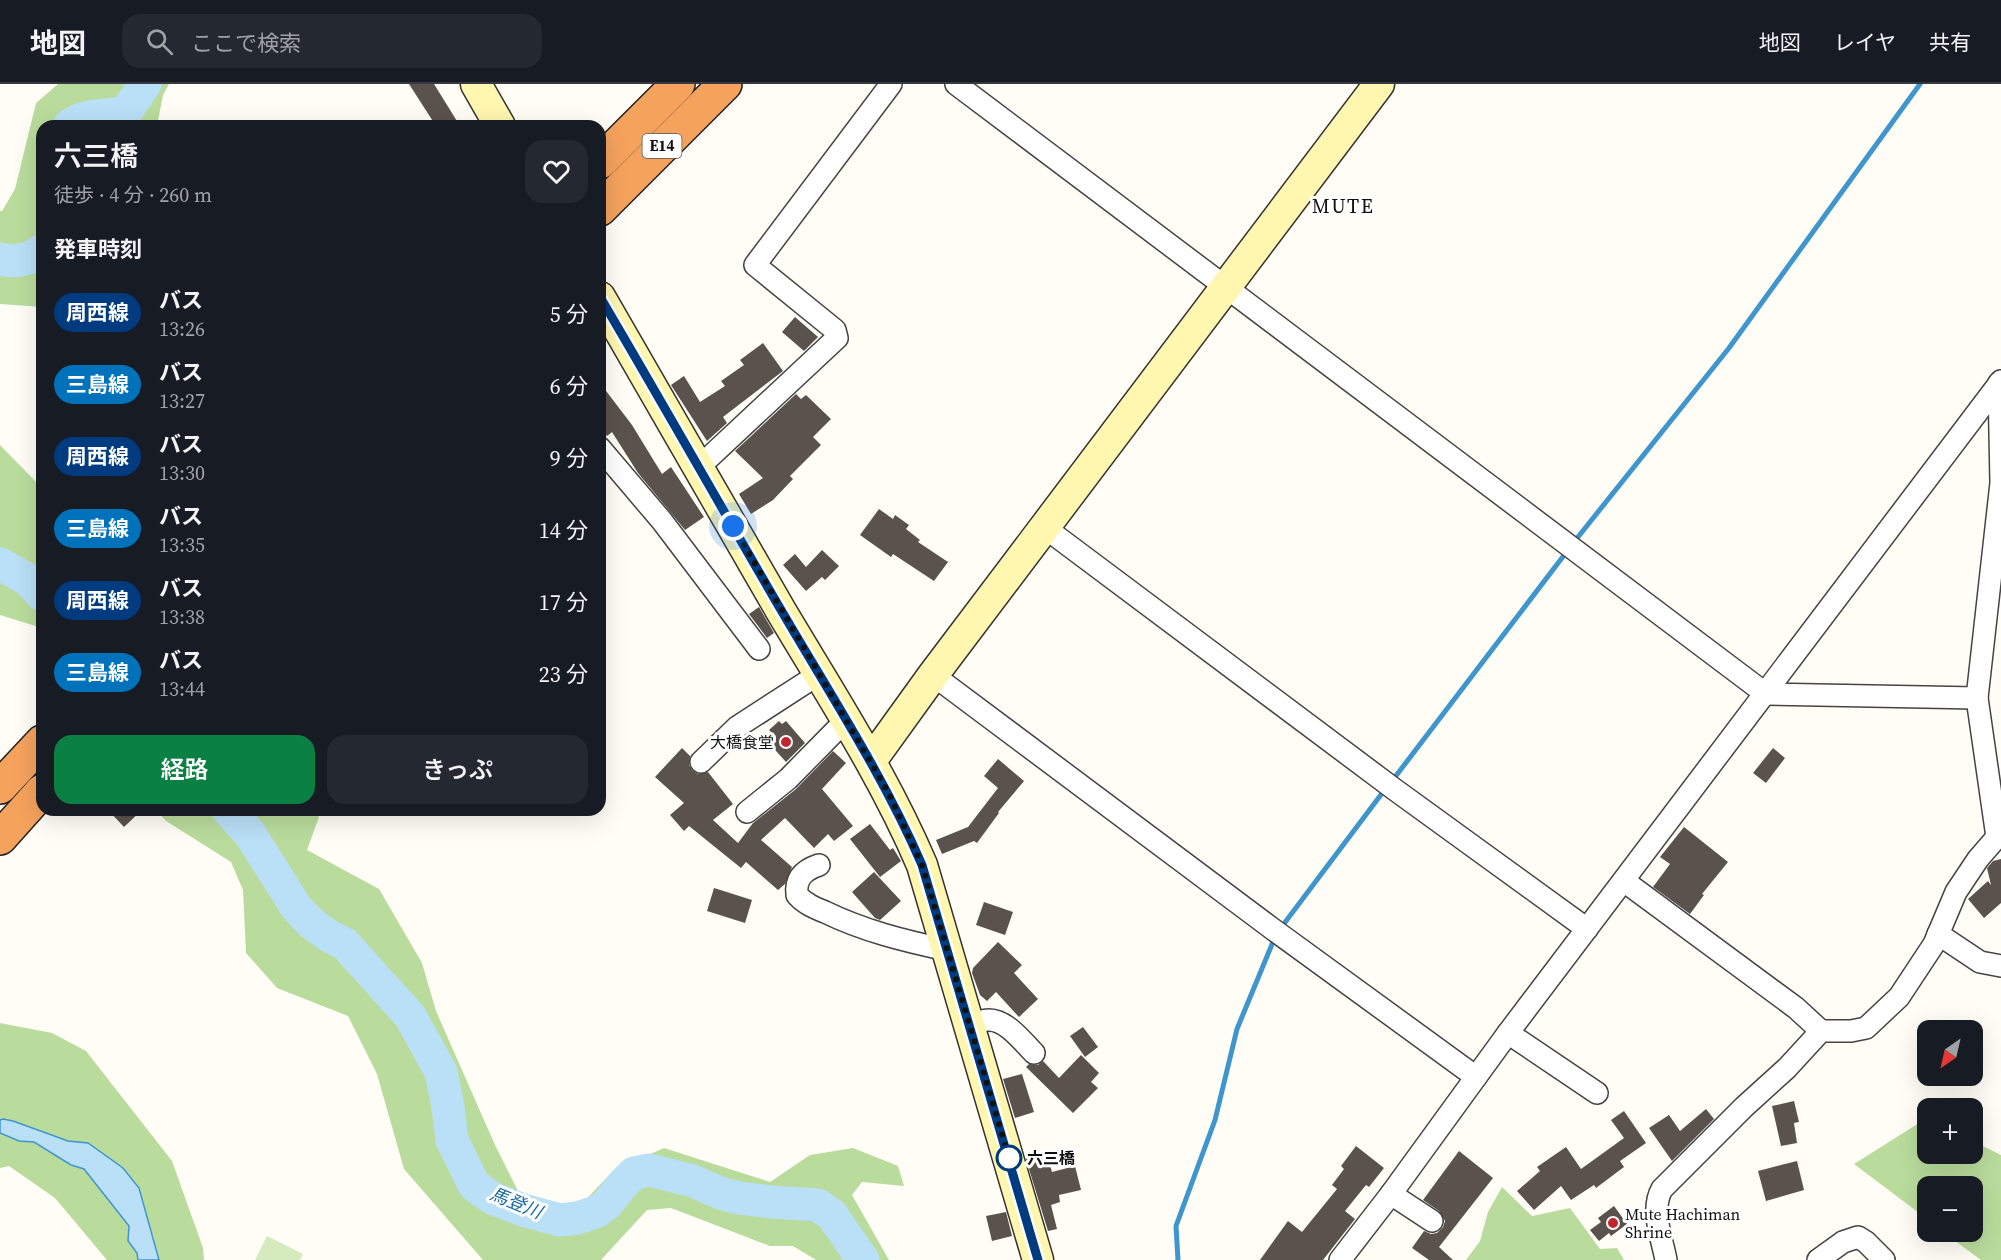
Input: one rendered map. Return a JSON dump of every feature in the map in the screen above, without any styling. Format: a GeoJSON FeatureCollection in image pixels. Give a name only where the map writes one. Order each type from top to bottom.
{"type":"FeatureCollection","features":[{"type":"Feature","properties":{"kind":"highway","name":"E14"},"geometry":{"type":"LineString","coordinates":[[606,156],[678,84]]}},
{"type":"Feature","properties":{"kind":"highway","name":"E14"},"geometry":{"type":"LineString","coordinates":[[606,203],[725,84]]}},
{"type":"Feature","properties":{"kind":"highway"},"geometry":{"type":"LineString","coordinates":[[6,781],[36,748]]}},
{"type":"Feature","properties":{"kind":"highway"},"geometry":{"type":"LineString","coordinates":[[0,837],[36,797]]}},
{"type":"Feature","properties":{"kind":"main road"},"geometry":{"type":"LineString","coordinates":[[476,84],[497,120]]}},
{"type":"Feature","properties":{"kind":"main road"},"geometry":{"type":"LineString","coordinates":[[871,761],[933,675],[1378,84]]}},
{"type":"Feature","properties":{"kind":"main road"},"geometry":{"type":"LineString","coordinates":[[606,307],[871,761],[922,865],[1038,1260]]}},
{"type":"Feature","properties":{"kind":"street"},"geometry":{"type":"LineString","coordinates":[[699,467],[837,338],[835,330],[755,266],[891,84]]}},
{"type":"Feature","properties":{"kind":"street"},"geometry":{"type":"LineString","coordinates":[[956,84],[1766,694],[1977,698]]}},
{"type":"Feature","properties":{"kind":"street"},"geometry":{"type":"LineString","coordinates":[[1340,1260],[1587,929],[2000,392]]}},
{"type":"Feature","properties":{"kind":"street"},"geometry":{"type":"LineString","coordinates":[[1624,881],[1796,1008],[1821,1030],[1851,1031],[1866,1028],[1899,997],[1934,944],[1956,892],[1977,860],[1997,837],[1977,698],[2001,483],[2000,392]]}},
{"type":"Feature","properties":{"kind":"street"},"geometry":{"type":"LineString","coordinates":[[606,455],[663,521],[759,649]]}},
{"type":"Feature","properties":{"kind":"street"},"geometry":{"type":"LineString","coordinates":[[1044,527],[1389,785],[1587,929]]}},
{"type":"Feature","properties":{"kind":"street"},"geometry":{"type":"LineString","coordinates":[[701,762],[737,727],[819,674]]}},
{"type":"Feature","properties":{"kind":"street"},"geometry":{"type":"LineString","coordinates":[[933,675],[1278,933],[1476,1077]]}},
{"type":"Feature","properties":{"kind":"street"},"geometry":{"type":"LineString","coordinates":[[747,812],[788,779],[846,720]]}},
{"type":"Feature","properties":{"kind":"street"},"geometry":{"type":"LineString","coordinates":[[819,865],[808,869],[797,881],[797,895],[802,902],[846,923],[947,950]]}},
{"type":"Feature","properties":{"kind":"street"},"geometry":{"type":"LineString","coordinates":[[1938,934],[1980,962],[2001,966]]}},
{"type":"Feature","properties":{"kind":"street"},"geometry":{"type":"LineString","coordinates":[[969,1024],[988,1020],[997,1021],[1015,1034],[1034,1053]]}},
{"type":"Feature","properties":{"kind":"street"},"geometry":{"type":"LineString","coordinates":[[1666,1260],[1656,1211],[1657,1198],[1662,1189],[1744,1107],[1787,1068],[1821,1030]]}},
{"type":"Feature","properties":{"kind":"street"},"geometry":{"type":"LineString","coordinates":[[1508,1033],[1597,1093]]}},
{"type":"Feature","properties":{"kind":"street"},"geometry":{"type":"LineString","coordinates":[[1391,1194],[1432,1221]]}},
{"type":"Feature","properties":{"kind":"street"},"geometry":{"type":"LineString","coordinates":[[1818,1260],[1843,1242],[1858,1237],[1884,1260]]}},
{"type":"Feature","properties":{"kind":"green space"},"geometry":{"type":"Polygon","coordinates":[[[58,84],[169,84],[163,95],[158,120],[36,120],[36,307],[0,304],[0,211],[15,189],[36,103],[58,84]]]}},
{"type":"Feature","properties":{"kind":"green space"},"geometry":{"type":"Polygon","coordinates":[[[0,445],[36,482],[36,626],[0,615],[0,445]]]}},
{"type":"Feature","properties":{"kind":"green space"},"geometry":{"type":"Polygon","coordinates":[[[161,816],[318,816],[307,850],[379,889],[422,963],[436,1011],[495,1145],[529,1213],[574,1212],[614,1170],[664,1148],[770,1182],[810,1155],[853,1148],[898,1166],[904,1186],[862,1182],[852,1195],[889,1260],[816,1260],[793,1246],[770,1246],[671,1208],[647,1210],[601,1260],[483,1260],[404,1169],[377,1074],[348,1016],[277,988],[246,953],[243,890],[231,862],[161,816]]]}},
{"type":"Feature","properties":{"kind":"green space"},"geometry":{"type":"Polygon","coordinates":[[[0,1023],[52,1033],[86,1051],[172,1161],[203,1248],[204,1260],[159,1260],[153,1236],[149,1230],[143,1200],[123,1168],[88,1143],[68,1141],[3,1119],[0,1120],[0,1023]]]}},
{"type":"Feature","properties":{"kind":"green space"},"geometry":{"type":"Polygon","coordinates":[[[1917,1124],[1917,1164],[1983,1164],[1983,1146],[2001,1155],[2001,1260],[1981,1260],[1957,1242],[1983,1242],[1983,1176],[1917,1176],[1917,1211],[1854,1164],[1917,1124]]]}},
{"type":"Feature","properties":{"kind":"green space"},"geometry":{"type":"Polygon","coordinates":[[[0,1133],[19,1141],[33,1142],[71,1165],[84,1169],[129,1226],[128,1241],[138,1253],[138,1260],[107,1260],[55,1198],[9,1166],[0,1168],[0,1133]]]}},
{"type":"Feature","properties":{"kind":"green space"},"geometry":{"type":"Polygon","coordinates":[[[1502,1187],[1532,1216],[1570,1208],[1600,1249],[1617,1248],[1624,1260],[1466,1260],[1480,1241],[1488,1212],[1502,1187]]]}},
{"type":"Feature","properties":{"kind":"green space"},"geometry":{"type":"Polygon","coordinates":[[[267,1236],[303,1254],[300,1260],[255,1260],[267,1236]]]}},
{"type":"Feature","properties":{"kind":"water"},"geometry":{"type":"Polygon","coordinates":[[[3,1119],[68,1141],[88,1143],[123,1168],[139,1188],[159,1260],[138,1260],[137,1253],[128,1241],[129,1226],[84,1169],[71,1165],[34,1142],[19,1141],[0,1133],[0,1120],[3,1119]]]}},
{"type":"Feature","properties":{"kind":"building"},"geometry":{"type":"Polygon","coordinates":[[[409,84],[434,84],[456,120],[432,120],[409,84]]]}},
{"type":"Feature","properties":{"kind":"building"},"geometry":{"type":"Polygon","coordinates":[[[795,317],[818,337],[804,351],[782,332],[795,317]]]}},
{"type":"Feature","properties":{"kind":"building"},"geometry":{"type":"Polygon","coordinates":[[[763,343],[783,371],[723,417],[727,423],[707,441],[671,385],[684,376],[700,402],[725,386],[721,381],[744,365],[740,360],[763,343]]]}},
{"type":"Feature","properties":{"kind":"building"},"geometry":{"type":"Polygon","coordinates":[[[606,391],[632,425],[662,474],[671,467],[704,517],[685,530],[638,473],[612,432],[607,436],[606,391]]]}},
{"type":"Feature","properties":{"kind":"building"},"geometry":{"type":"Polygon","coordinates":[[[796,394],[801,399],[806,395],[831,419],[813,437],[821,445],[790,476],[793,479],[773,500],[751,514],[739,494],[763,478],[735,451],[796,394]]]}},
{"type":"Feature","properties":{"kind":"building"},"geometry":{"type":"Polygon","coordinates":[[[879,509],[893,519],[895,515],[909,525],[906,529],[920,540],[918,542],[948,562],[934,581],[893,554],[891,557],[860,535],[879,509]]]}},
{"type":"Feature","properties":{"kind":"building"},"geometry":{"type":"Polygon","coordinates":[[[822,550],[839,566],[825,580],[822,577],[806,591],[783,565],[795,554],[806,567],[822,550]]]}},
{"type":"Feature","properties":{"kind":"building"},"geometry":{"type":"Polygon","coordinates":[[[759,607],[774,633],[767,638],[749,614],[759,607]]]}},
{"type":"Feature","properties":{"kind":"building","name":"大橋食堂"},"geometry":{"type":"Polygon","coordinates":[[[779,721],[782,724],[786,721],[805,743],[786,762],[767,741],[774,735],[769,730],[779,721]]]}},
{"type":"Feature","properties":{"kind":"building"},"geometry":{"type":"Polygon","coordinates":[[[682,748],[690,756],[689,765],[692,770],[698,774],[708,772],[733,804],[713,820],[738,843],[753,823],[796,789],[833,751],[846,763],[822,789],[853,826],[834,841],[828,834],[814,848],[785,818],[761,840],[792,867],[785,884],[778,890],[746,862],[741,868],[689,826],[684,831],[670,815],[684,803],[655,777],[682,748]]]}},
{"type":"Feature","properties":{"kind":"building"},"geometry":{"type":"Polygon","coordinates":[[[1773,748],[1785,758],[1766,783],[1753,773],[1773,748]]]}},
{"type":"Feature","properties":{"kind":"building"},"geometry":{"type":"Polygon","coordinates":[[[998,759],[1024,781],[998,812],[977,843],[974,841],[942,854],[936,840],[968,827],[998,788],[984,776],[998,759]]]}},
{"type":"Feature","properties":{"kind":"building"},"geometry":{"type":"Polygon","coordinates":[[[114,816],[136,816],[124,827],[114,816]]]}},
{"type":"Feature","properties":{"kind":"building"},"geometry":{"type":"Polygon","coordinates":[[[870,824],[890,850],[893,848],[901,861],[880,877],[850,839],[870,824]]]}},
{"type":"Feature","properties":{"kind":"building"},"geometry":{"type":"Polygon","coordinates":[[[1684,827],[1728,862],[1702,894],[1704,895],[1690,914],[1653,887],[1670,864],[1660,857],[1684,827]]]}},
{"type":"Feature","properties":{"kind":"building"},"geometry":{"type":"Polygon","coordinates":[[[2001,859],[2001,903],[1984,918],[1968,899],[1988,881],[1991,885],[1987,868],[1993,861],[2001,859]]]}},
{"type":"Feature","properties":{"kind":"building"},"geometry":{"type":"Polygon","coordinates":[[[874,872],[901,901],[880,920],[875,918],[852,892],[874,872]]]}},
{"type":"Feature","properties":{"kind":"building"},"geometry":{"type":"Polygon","coordinates":[[[714,888],[752,900],[745,923],[707,911],[714,888]]]}},
{"type":"Feature","properties":{"kind":"building"},"geometry":{"type":"Polygon","coordinates":[[[984,902],[1013,912],[1005,935],[976,925],[984,902]]]}},
{"type":"Feature","properties":{"kind":"building"},"geometry":{"type":"Polygon","coordinates":[[[998,942],[1022,965],[1014,973],[1038,999],[1019,1017],[996,992],[987,1001],[980,995],[972,973],[973,968],[998,942]]]}},
{"type":"Feature","properties":{"kind":"building"},"geometry":{"type":"Polygon","coordinates":[[[1083,1027],[1098,1047],[1085,1057],[1070,1036],[1083,1027]]]}},
{"type":"Feature","properties":{"kind":"building"},"geometry":{"type":"Polygon","coordinates":[[[1081,1055],[1099,1073],[1091,1082],[1098,1088],[1073,1113],[1026,1067],[1029,1064],[1038,1065],[1043,1061],[1059,1078],[1081,1055]]]}},
{"type":"Feature","properties":{"kind":"building"},"geometry":{"type":"Polygon","coordinates":[[[1022,1074],[1034,1112],[1015,1118],[1003,1079],[1022,1074]]]}},
{"type":"Feature","properties":{"kind":"building"},"geometry":{"type":"Polygon","coordinates":[[[1794,1101],[1799,1122],[1794,1123],[1797,1143],[1781,1146],[1772,1106],[1794,1101]]]}},
{"type":"Feature","properties":{"kind":"building"},"geometry":{"type":"Polygon","coordinates":[[[1706,1109],[1714,1119],[1672,1161],[1649,1128],[1669,1115],[1680,1131],[1706,1109]]]}},
{"type":"Feature","properties":{"kind":"building"},"geometry":{"type":"Polygon","coordinates":[[[1624,1111],[1646,1143],[1620,1161],[1624,1167],[1596,1188],[1594,1185],[1571,1200],[1561,1186],[1534,1210],[1517,1191],[1540,1171],[1537,1167],[1566,1147],[1581,1169],[1624,1138],[1611,1120],[1624,1111]]]}},
{"type":"Feature","properties":{"kind":"building"},"geometry":{"type":"Polygon","coordinates":[[[1356,1146],[1384,1168],[1369,1187],[1366,1185],[1345,1211],[1355,1219],[1323,1260],[1260,1260],[1288,1221],[1302,1232],[1337,1189],[1332,1185],[1344,1169],[1341,1166],[1356,1146]]]}},
{"type":"Feature","properties":{"kind":"building"},"geometry":{"type":"Polygon","coordinates":[[[1046,1151],[1052,1172],[1075,1166],[1081,1190],[1059,1195],[1060,1202],[1051,1205],[1057,1229],[1048,1231],[1025,1156],[1046,1151]]]}},
{"type":"Feature","properties":{"kind":"building"},"geometry":{"type":"Polygon","coordinates":[[[1459,1151],[1493,1178],[1439,1247],[1453,1260],[1429,1260],[1412,1248],[1424,1231],[1431,1234],[1437,1233],[1445,1221],[1439,1211],[1423,1200],[1459,1151]]]}},
{"type":"Feature","properties":{"kind":"building"},"geometry":{"type":"Polygon","coordinates":[[[1797,1161],[1804,1190],[1766,1201],[1758,1171],[1797,1161]]]}},
{"type":"Feature","properties":{"kind":"building","name":"Mute Hachiman Shrine"},"geometry":{"type":"Polygon","coordinates":[[[1614,1206],[1627,1224],[1611,1236],[1609,1233],[1599,1241],[1590,1230],[1601,1222],[1598,1218],[1614,1206]]]}},
{"type":"Feature","properties":{"kind":"building"},"geometry":{"type":"Polygon","coordinates":[[[1006,1212],[1012,1236],[992,1241],[986,1216],[1006,1212]]]}},
{"type":"Feature","properties":{"kind":"waterway","name":"馬登川"},"geometry":{"type":"LineString","coordinates":[[80,120],[126,112],[145,84]]}},
{"type":"Feature","properties":{"kind":"waterway"},"geometry":{"type":"LineString","coordinates":[[1574,542],[1729,348],[1920,84]]}},
{"type":"Feature","properties":{"kind":"waterway","name":"馬登川"},"geometry":{"type":"LineString","coordinates":[[0,259],[22,260],[36,254]]}},
{"type":"Feature","properties":{"kind":"waterway"},"geometry":{"type":"LineString","coordinates":[[1392,781],[1568,550]]}},
{"type":"Feature","properties":{"kind":"waterway","name":"馬登川"},"geometry":{"type":"LineString","coordinates":[[0,564],[27,579],[36,589]]}},
{"type":"Feature","properties":{"kind":"waterway"},"geometry":{"type":"LineString","coordinates":[[1280,929],[1386,788]]}},
{"type":"Feature","properties":{"kind":"waterway","name":"馬登川"},"geometry":{"type":"LineString","coordinates":[[234,816],[250,834],[296,907],[310,922],[345,944],[410,1016],[441,1072],[452,1140],[474,1185],[492,1198],[523,1210],[560,1220],[577,1218],[596,1212],[607,1204],[634,1173],[649,1170],[693,1181],[720,1193],[739,1198],[818,1205],[832,1215],[863,1260]]}},
{"type":"Feature","properties":{"kind":"waterway"},"geometry":{"type":"LineString","coordinates":[[1178,1260],[1176,1226],[1215,1120],[1237,1029],[1275,937]]}},
{"type":"Feature","properties":{"kind":"bus line","name":"周西線"},"geometry":{"type":"LineString","coordinates":[[606,307],[766,586],[871,761],[911,840],[922,865],[1038,1260]]}},
{"type":"Feature","properties":{"kind":"place","name":"大橋食堂"},"geometry":{"type":"Point","coordinates":[786,742]}},
{"type":"Feature","properties":{"kind":"place","name":"六三橋"},"geometry":{"type":"Point","coordinates":[1009,1158]}},
{"type":"Feature","properties":{"kind":"place","name":"Mute Hachiman Shrine"},"geometry":{"type":"Point","coordinates":[1613,1223]}},
{"type":"Feature","properties":{"kind":"district","name":"MUTE"},"geometry":{"type":"Point","coordinates":[1343,206]}},
{"type":"Feature","properties":{"kind":"route"},"geometry":{"type":"LineString","coordinates":[[733,526],[871,761],[922,865],[1009,1158]]}}]}
